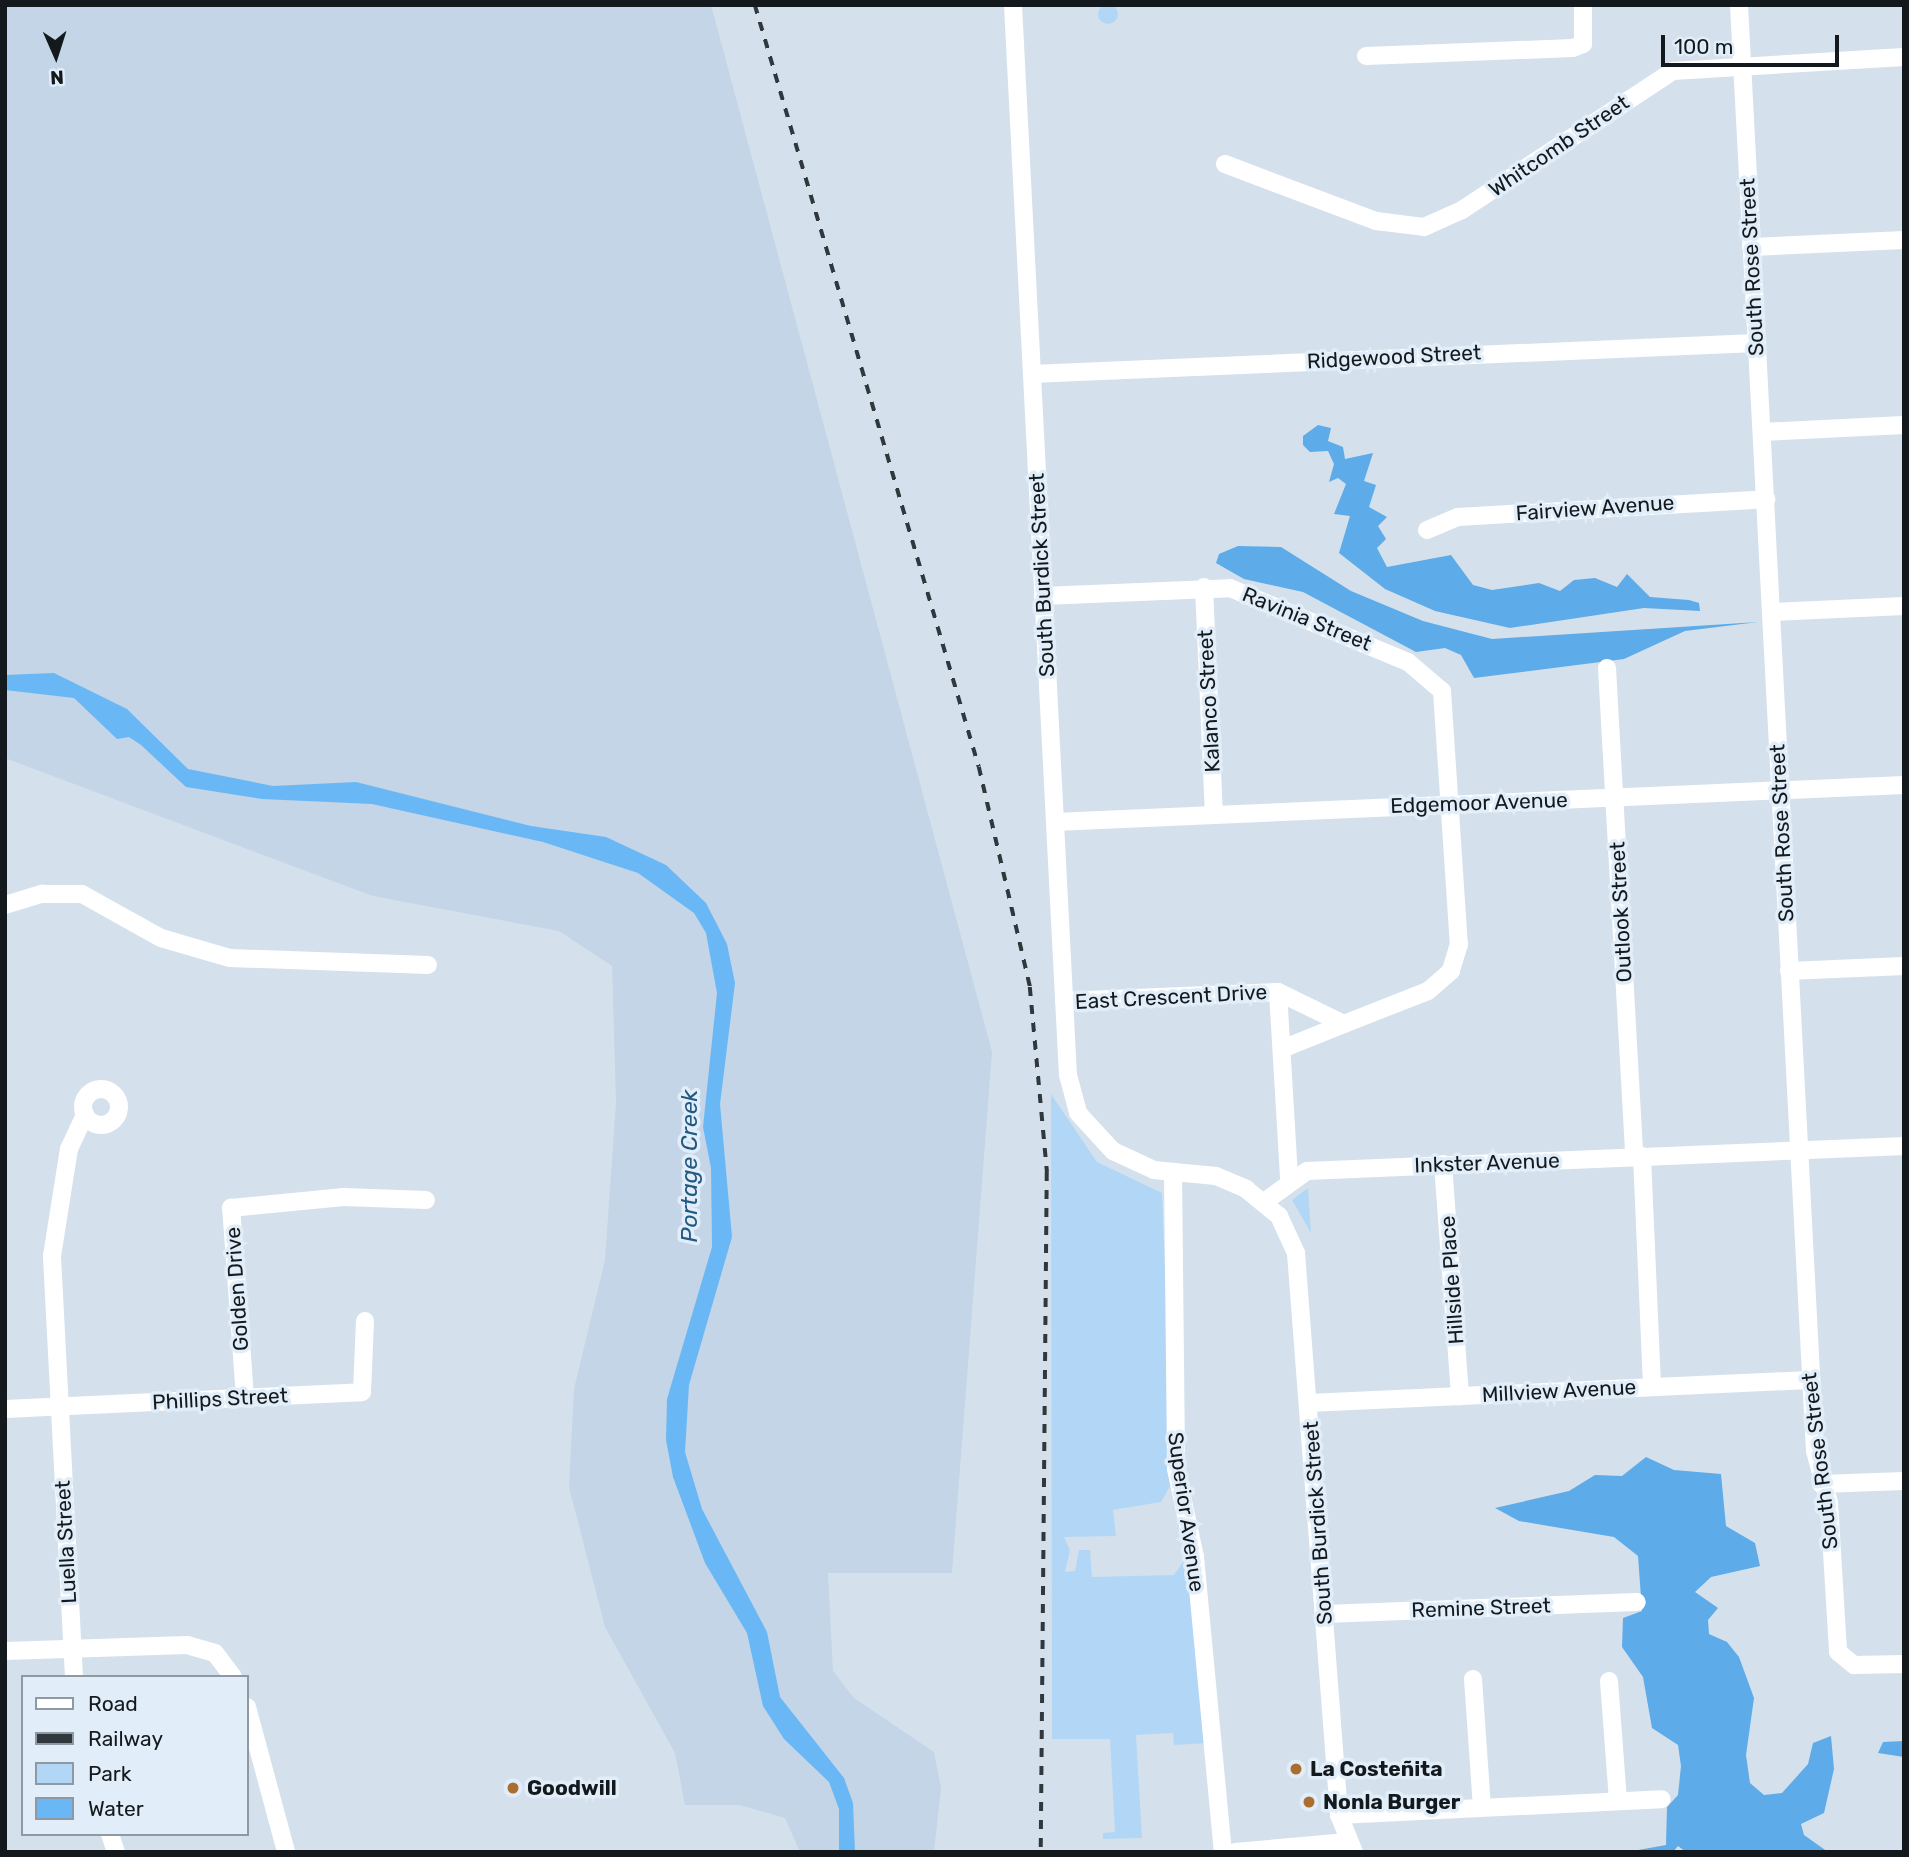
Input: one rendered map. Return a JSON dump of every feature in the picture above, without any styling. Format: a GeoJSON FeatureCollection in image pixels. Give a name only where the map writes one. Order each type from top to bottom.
{"type":"FeatureCollection","features":[{"type":"Feature","properties":{"kind":"street","name":"South Burdick Street"},"geometry":{"type":"LineString","coordinates":[[1013,5],[1071,1093],[1097,1137],[1128,1160],[1172,1172]]}},
{"type":"Feature","properties":{"kind":"street"},"geometry":{"type":"LineString","coordinates":[[1366,56],[1573,48],[1583,44],[1583,5]]}},
{"type":"Feature","properties":{"kind":"street","name":"South Rose Street"},"geometry":{"type":"LineString","coordinates":[[1740,5],[1809,1380],[1821,1484],[1829,1503],[1841,1657],[1854,1665],[1904,1664]]}},
{"type":"Feature","properties":{"kind":"street","name":"Whitcomb Street"},"geometry":{"type":"LineString","coordinates":[[1225,164],[1376,221],[1424,226],[1462,210],[1662,76],[1684,68],[1904,57]]}},
{"type":"Feature","properties":{"kind":"street"},"geometry":{"type":"LineString","coordinates":[[1751,247],[1904,240]]}},
{"type":"Feature","properties":{"kind":"street","name":"Ridgewood Street"},"geometry":{"type":"LineString","coordinates":[[1032,374],[1756,343]]}},
{"type":"Feature","properties":{"kind":"street"},"geometry":{"type":"LineString","coordinates":[[1762,432],[1904,425]]}},
{"type":"Feature","properties":{"kind":"street","name":"Fairview Avenue"},"geometry":{"type":"LineString","coordinates":[[1427,530],[1458,517],[1766,499]]}},
{"type":"Feature","properties":{"kind":"street","name":"Ravinia Street"},"geometry":{"type":"LineString","coordinates":[[1043,596],[1204,587],[1270,601],[1408,662],[1436,682],[1448,714],[1451,803]]}},
{"type":"Feature","properties":{"kind":"street","name":"Kalanco Street"},"geometry":{"type":"LineString","coordinates":[[1204,587],[1214,814]]}},
{"type":"Feature","properties":{"kind":"street"},"geometry":{"type":"LineString","coordinates":[[1772,612],[1904,606]]}},
{"type":"Feature","properties":{"kind":"street","name":"Outlook Street"},"geometry":{"type":"LineString","coordinates":[[1607,668],[1652,1387]]}},
{"type":"Feature","properties":{"kind":"street","name":"Edgemoor Avenue"},"geometry":{"type":"LineString","coordinates":[[1055,822],[1904,785]]}},
{"type":"Feature","properties":{"kind":"street"},"geometry":{"type":"LineString","coordinates":[[1282,1049],[1428,991],[1451,971],[1459,944],[1451,803]]}},
{"type":"Feature","properties":{"kind":"street"},"geometry":{"type":"LineString","coordinates":[[5,905],[42,894],[82,894],[161,938],[230,958],[428,965]]}},
{"type":"Feature","properties":{"kind":"street"},"geometry":{"type":"LineString","coordinates":[[1789,971],[1904,966]]}},
{"type":"Feature","properties":{"kind":"street"},"geometry":{"type":"LineString","coordinates":[[1289,1179],[1278,992],[1344,1024]]}},
{"type":"Feature","properties":{"kind":"street","name":"East Crescent Drive"},"geometry":{"type":"LineString","coordinates":[[1064,1001],[1278,992]]}},
{"type":"Feature","properties":{"kind":"street"},"geometry":{"type":"LineString","coordinates":[[63,1407],[52,1256],[69,1149],[85,1115]]}},
{"type":"Feature","properties":{"kind":"street","name":"Inkster Avenue"},"geometry":{"type":"LineString","coordinates":[[1264,1202],[1289,1179],[1307,1171],[1904,1146]]}},
{"type":"Feature","properties":{"kind":"street","name":"Hillside Place"},"geometry":{"type":"LineString","coordinates":[[1443,1164],[1460,1396]]}},
{"type":"Feature","properties":{"kind":"street"},"geometry":{"type":"LineString","coordinates":[[1172,1172],[1227,1179],[1264,1202]]}},
{"type":"Feature","properties":{"kind":"street","name":"Superior Avenue"},"geometry":{"type":"LineString","coordinates":[[1172,1172],[1176,1469],[1195,1557],[1223,1852]]}},
{"type":"Feature","properties":{"kind":"street","name":"Golden Drive"},"geometry":{"type":"LineString","coordinates":[[245,1397],[231,1208],[343,1197],[426,1200]]}},
{"type":"Feature","properties":{"kind":"street","name":"South Burdick Street"},"geometry":{"type":"LineString","coordinates":[[1264,1202],[1279,1216],[1296,1253],[1339,1815],[1351,1847]]}},
{"type":"Feature","properties":{"kind":"street","name":"Phillips Street"},"geometry":{"type":"LineString","coordinates":[[5,1409],[362,1392],[365,1321]]}},
{"type":"Feature","properties":{"kind":"street","name":"Millview Avenue"},"geometry":{"type":"LineString","coordinates":[[1309,1403],[1809,1380]]}},
{"type":"Feature","properties":{"kind":"street","name":"Luella Street"},"geometry":{"type":"LineString","coordinates":[[63,1407],[74,1675]]}},
{"type":"Feature","properties":{"kind":"street"},"geometry":{"type":"LineString","coordinates":[[1821,1484],[1904,1481]]}},
{"type":"Feature","properties":{"kind":"street","name":"Remine Street"},"geometry":{"type":"LineString","coordinates":[[1325,1614],[1637,1602]]}},
{"type":"Feature","properties":{"kind":"street"},"geometry":{"type":"LineString","coordinates":[[5,1651],[60,1647],[72,1653],[187,1645],[228,1669]]}},
{"type":"Feature","properties":{"kind":"street"},"geometry":{"type":"LineString","coordinates":[[1474,1679],[1482,1807]]}},
{"type":"Feature","properties":{"kind":"street"},"geometry":{"type":"LineString","coordinates":[[1609,1681],[1618,1801]]}},
{"type":"Feature","properties":{"kind":"street"},"geometry":{"type":"LineString","coordinates":[[248,1711],[286,1852]]}},
{"type":"Feature","properties":{"kind":"street"},"geometry":{"type":"LineString","coordinates":[[1339,1815],[1662,1799]]}},
{"type":"Feature","properties":{"kind":"street"},"geometry":{"type":"LineString","coordinates":[[1235,1852],[1351,1847]]}},
{"type":"Feature","properties":{"kind":"shaded area"},"geometry":{"type":"Polygon","coordinates":[[[5,5],[711,5],[992,1052],[952,1573],[828,1573],[833,1671],[854,1698],[934,1752],[941,1788],[934,1852],[800,1852],[785,1818],[740,1805],[685,1805],[675,1753],[605,1627],[569,1487],[574,1389],[605,1260],[616,1102],[612,966],[559,931],[373,896],[5,758],[5,5]]]}},
{"type":"Feature","properties":{"kind":"shaded area"},"geometry":{"type":"Polygon","coordinates":[[[1318,425],[1331,428],[1328,441],[1343,447],[1345,459],[1373,453],[1364,481],[1376,485],[1369,507],[1387,517],[1378,526],[1386,539],[1377,548],[1387,567],[1451,555],[1473,585],[1492,590],[1539,583],[1560,591],[1574,580],[1595,578],[1617,587],[1627,574],[1650,597],[1689,600],[1699,603],[1700,611],[1644,608],[1510,628],[1435,611],[1385,589],[1339,553],[1350,516],[1334,514],[1346,484],[1338,478],[1329,482],[1334,464],[1328,451],[1310,452],[1303,445],[1303,436],[1318,425]]]}},
{"type":"Feature","properties":{"kind":"shaded area"},"geometry":{"type":"Polygon","coordinates":[[[1238,546],[1281,547],[1351,591],[1423,621],[1492,639],[1758,622],[1685,631],[1624,659],[1474,678],[1461,655],[1445,648],[1416,652],[1303,592],[1244,579],[1216,563],[1219,554],[1238,546]]]}},
{"type":"Feature","properties":{"kind":"shaded area"},"geometry":{"type":"Polygon","coordinates":[[[1646,1457],[1674,1470],[1721,1474],[1726,1526],[1755,1543],[1760,1566],[1711,1577],[1695,1592],[1718,1608],[1708,1620],[1709,1634],[1727,1642],[1739,1657],[1754,1698],[1746,1755],[1750,1783],[1764,1795],[1782,1793],[1808,1764],[1813,1743],[1831,1736],[1834,1769],[1824,1813],[1801,1824],[1804,1835],[1828,1852],[1686,1852],[1678,1846],[1673,1852],[1627,1852],[1666,1845],[1667,1807],[1678,1795],[1681,1766],[1678,1745],[1652,1728],[1643,1677],[1622,1647],[1623,1618],[1642,1611],[1638,1556],[1614,1537],[1519,1521],[1495,1508],[1569,1491],[1595,1475],[1622,1476],[1646,1457]]]}},
{"type":"Feature","properties":{"kind":"shaded area"},"geometry":{"type":"Polygon","coordinates":[[[1904,1741],[1904,1757],[1878,1753],[1883,1742],[1904,1741]]]}},
{"type":"Feature","properties":{"kind":"green space"},"geometry":{"type":"Polygon","coordinates":[[[1108,4],[1115,7],[1118,14],[1115,21],[1108,24],[1101,21],[1098,14],[1101,7],[1108,4]]]}},
{"type":"Feature","properties":{"kind":"green space"},"geometry":{"type":"Polygon","coordinates":[[[1051,1094],[1097,1162],[1162,1193],[1173,1481],[1161,1502],[1113,1510],[1116,1536],[1064,1537],[1070,1550],[1065,1572],[1075,1571],[1079,1550],[1090,1550],[1092,1577],[1174,1575],[1187,1556],[1209,1743],[1174,1745],[1173,1733],[1136,1735],[1142,1838],[1103,1839],[1103,1833],[1115,1832],[1110,1739],[1052,1739],[1051,1094]]]}},
{"type":"Feature","properties":{"kind":"green space"},"geometry":{"type":"Polygon","coordinates":[[[1308,1188],[1311,1233],[1292,1200],[1308,1188]]]}},
{"type":"Feature","properties":{"kind":"water"},"geometry":{"type":"Polygon","coordinates":[[[54,673],[127,709],[188,769],[273,786],[356,782],[531,826],[606,837],[666,865],[706,903],[727,944],[735,983],[720,1104],[732,1237],[689,1385],[685,1452],[702,1509],[767,1632],[780,1697],[844,1778],[853,1803],[855,1852],[839,1852],[839,1809],[829,1782],[784,1739],[763,1706],[747,1633],[705,1563],[673,1477],[666,1440],[667,1399],[712,1247],[711,1168],[703,1127],[717,993],[706,933],[694,913],[638,873],[543,842],[372,804],[262,799],[186,787],[141,745],[129,737],[117,739],[74,698],[5,690],[5,675],[54,673]]]}},
{"type":"Feature","properties":{"kind":"railway"},"geometry":{"type":"LineString","coordinates":[[755,5],[979,767],[1030,987],[1047,1172],[1041,1852]]}},
{"type":"Feature","properties":{"kind":"place","name":"La Costeñita"},"geometry":{"type":"Point","coordinates":[1296,1769]}},
{"type":"Feature","properties":{"kind":"place","name":"Goodwill"},"geometry":{"type":"Point","coordinates":[513,1788]}},
{"type":"Feature","properties":{"kind":"place","name":"Nonla Burger"},"geometry":{"type":"Point","coordinates":[1309,1802]}},
{"type":"Feature","properties":{"kind":"water label","name":"Portage Creek"},"geometry":{"type":"Point","coordinates":[689,1166]}}]}
